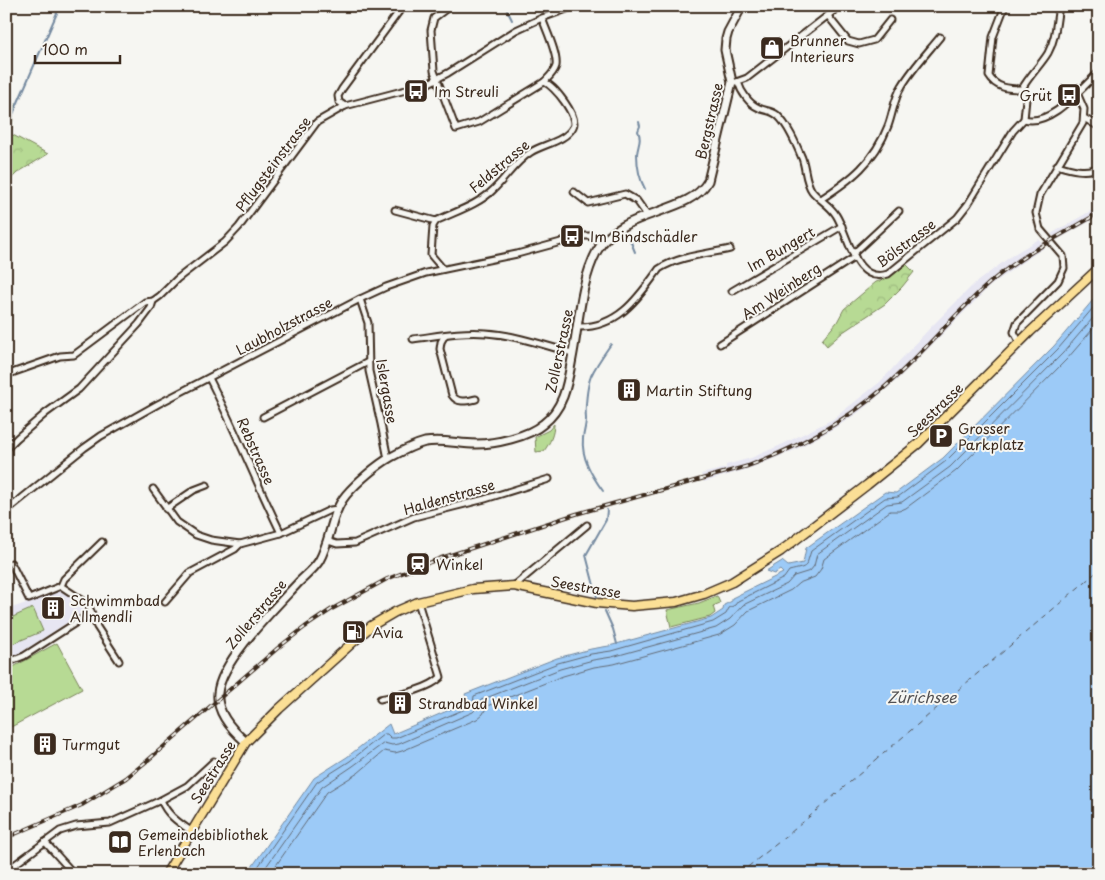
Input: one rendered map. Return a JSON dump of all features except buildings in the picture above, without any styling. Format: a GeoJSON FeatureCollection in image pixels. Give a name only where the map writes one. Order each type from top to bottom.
{"type":"FeatureCollection","features":[{"type":"Feature","properties":{"kind":"main road","name":"Seestrasse"},"geometry":{"type":"LineString","coordinates":[[166,874],[246,742],[279,709],[371,626],[395,612],[418,602],[473,589],[514,586],[597,603],[632,606],[676,602],[704,594],[732,582],[781,551],[918,444],[1099,268]]}},
{"type":"Feature","properties":{"kind":"street"},"geometry":{"type":"LineString","coordinates":[[345,106],[339,102],[338,96],[342,89],[403,6]]}},
{"type":"Feature","properties":{"kind":"street"},"geometry":{"type":"LineString","coordinates":[[450,6],[434,18],[431,28],[434,71],[456,129],[480,122],[544,82],[553,74],[556,56],[542,18]]}},
{"type":"Feature","properties":{"kind":"street","name":"Pflugsteinstrasse"},"geometry":{"type":"LineString","coordinates":[[6,449],[46,413],[79,389],[139,324],[151,308],[153,302],[177,279],[225,242],[239,227],[315,124],[345,106],[418,87],[437,78],[516,30],[575,6]]}},
{"type":"Feature","properties":{"kind":"street","name":"Bergstrasse"},"geometry":{"type":"LineString","coordinates":[[650,214],[690,200],[704,188],[735,82],[725,50],[726,39],[742,6]]}},
{"type":"Feature","properties":{"kind":"street"},"geometry":{"type":"LineString","coordinates":[[735,82],[747,78],[840,6]]}},
{"type":"Feature","properties":{"kind":"street"},"geometry":{"type":"LineString","coordinates":[[1005,6],[994,37],[989,76],[996,85],[1022,89]]}},
{"type":"Feature","properties":{"kind":"street"},"geometry":{"type":"LineString","coordinates":[[1059,6],[1053,42],[1047,54],[1022,89],[1026,99],[1024,120],[1040,120],[1048,117],[1099,72]]}},
{"type":"Feature","properties":{"kind":"street"},"geometry":{"type":"LineString","coordinates":[[828,16],[848,41],[859,44],[874,40],[890,20]]}},
{"type":"Feature","properties":{"kind":"street"},"geometry":{"type":"LineString","coordinates":[[821,199],[839,188],[866,166],[878,149],[901,87],[940,37]]}},
{"type":"Feature","properties":{"kind":"street","name":"Feldstrasse"},"geometry":{"type":"LineString","coordinates":[[436,221],[482,199],[492,191],[524,156],[562,138],[574,127],[574,120],[565,103],[550,84],[544,82]]}},
{"type":"Feature","properties":{"kind":"street","name":"Bölstrasse"},"geometry":{"type":"LineString","coordinates":[[735,82],[754,105],[774,113],[782,121],[802,158],[807,181],[812,191],[836,213],[846,241],[854,256],[864,271],[872,276],[880,277],[888,274],[957,218],[968,204],[1013,130],[1024,120]]}},
{"type":"Feature","properties":{"kind":"street"},"geometry":{"type":"LineString","coordinates":[[1020,343],[1014,332],[1017,323],[1058,281],[1064,268],[1063,256],[1040,229],[1036,213],[1040,195],[1080,129],[1084,118],[1084,109],[1076,93]]}},
{"type":"Feature","properties":{"kind":"street"},"geometry":{"type":"LineString","coordinates":[[1084,118],[1099,127]]}},
{"type":"Feature","properties":{"kind":"street"},"geometry":{"type":"LineString","coordinates":[[1057,165],[1070,169],[1086,170],[1099,167]]}},
{"type":"Feature","properties":{"kind":"street"},"geometry":{"type":"LineString","coordinates":[[574,192],[588,203],[625,194],[637,201],[650,214]]}},
{"type":"Feature","properties":{"kind":"street"},"geometry":{"type":"LineString","coordinates":[[395,210],[436,221],[433,226],[431,255],[443,269]]}},
{"type":"Feature","properties":{"kind":"street","name":"Am Weinberg"},"geometry":{"type":"LineString","coordinates":[[720,344],[854,256],[899,211]]}},
{"type":"Feature","properties":{"kind":"street","name":"Zollerstrasse"},"geometry":{"type":"LineString","coordinates":[[246,742],[233,732],[225,720],[220,708],[218,694],[220,683],[230,664],[250,636],[318,562],[344,497],[353,487],[388,459],[412,446],[440,440],[475,444],[499,442],[542,426],[555,414],[564,395],[584,290],[592,262],[602,244],[624,226],[650,214]]}},
{"type":"Feature","properties":{"kind":"street","name":"Im Bungert"},"geometry":{"type":"LineString","coordinates":[[732,291],[842,226]]}},
{"type":"Feature","properties":{"kind":"street","name":"Laubholzstrasse"},"geometry":{"type":"LineString","coordinates":[[6,511],[101,436],[158,404],[360,299],[407,279],[443,269],[518,254],[582,236],[590,236],[602,244]]}},
{"type":"Feature","properties":{"kind":"street"},"geometry":{"type":"LineString","coordinates":[[578,327],[587,327],[618,316],[664,265],[730,249]]}},
{"type":"Feature","properties":{"kind":"street","name":"Islergasse"},"geometry":{"type":"LineString","coordinates":[[360,299],[368,324],[369,371],[388,459]]}},
{"type":"Feature","properties":{"kind":"street","name":"Pflugsteinstrasse"},"geometry":{"type":"LineString","coordinates":[[6,375],[60,356],[74,355],[145,302],[153,302]]}},
{"type":"Feature","properties":{"kind":"street"},"geometry":{"type":"LineString","coordinates":[[412,339],[484,333],[510,336],[572,353]]}},
{"type":"Feature","properties":{"kind":"street"},"geometry":{"type":"LineString","coordinates":[[445,335],[440,349],[452,395],[455,400],[462,402],[476,399]]}},
{"type":"Feature","properties":{"kind":"street"},"geometry":{"type":"LineString","coordinates":[[263,417],[368,362]]}},
{"type":"Feature","properties":{"kind":"street","name":"Rebstrasse"},"geometry":{"type":"LineString","coordinates":[[209,378],[281,533]]}},
{"type":"Feature","properties":{"kind":"street","name":"Haldenstrasse"},"geometry":{"type":"LineString","coordinates":[[328,541],[337,544],[355,543],[414,517],[485,499],[550,479]]}},
{"type":"Feature","properties":{"kind":"street"},"geometry":{"type":"LineString","coordinates":[[166,509],[194,490],[207,484]]}},
{"type":"Feature","properties":{"kind":"street"},"geometry":{"type":"LineString","coordinates":[[153,489],[176,522],[196,535],[211,540],[240,544],[281,533],[330,510],[338,509]]}},
{"type":"Feature","properties":{"kind":"street"},"geometry":{"type":"LineString","coordinates":[[514,586],[587,525]]}},
{"type":"Feature","properties":{"kind":"street"},"geometry":{"type":"LineString","coordinates":[[11,563],[29,599],[61,586],[64,579],[102,542]]}},
{"type":"Feature","properties":{"kind":"street"},"geometry":{"type":"LineString","coordinates":[[165,602],[190,573],[235,549],[240,544]]}},
{"type":"Feature","properties":{"kind":"street"},"geometry":{"type":"LineString","coordinates":[[61,586],[88,604],[97,627],[119,661]]}},
{"type":"Feature","properties":{"kind":"street"},"geometry":{"type":"LineString","coordinates":[[380,699],[416,690],[437,681],[441,677],[418,602]]}},
{"type":"Feature","properties":{"kind":"street"},"geometry":{"type":"LineString","coordinates":[[6,664],[24,656],[91,613]]}},
{"type":"Feature","properties":{"kind":"street"},"geometry":{"type":"LineString","coordinates":[[6,871],[60,831],[68,828],[118,821],[161,800],[187,786],[214,760]]}},
{"type":"Feature","properties":{"kind":"street"},"geometry":{"type":"LineString","coordinates":[[161,800],[164,810],[191,831]]}},
{"type":"Feature","properties":{"kind":"street"},"geometry":{"type":"LineString","coordinates":[[45,842],[74,874]]}},
{"type":"Feature","properties":{"kind":"shaded area"},"geometry":{"type":"Polygon","coordinates":[[[1099,206],[1099,216],[1057,240],[1051,234],[1099,206]]]}},
{"type":"Feature","properties":{"kind":"shaded area"},"geometry":{"type":"Polygon","coordinates":[[[1039,239],[1044,248],[989,287],[898,379],[859,412],[795,450],[748,469],[704,482],[701,474],[726,468],[726,465],[751,458],[833,419],[880,382],[974,284],[1014,254],[1039,239]]]}},
{"type":"Feature","properties":{"kind":"shaded area"},"geometry":{"type":"Polygon","coordinates":[[[61,591],[83,605],[85,611],[20,653],[6,659],[6,604],[9,609],[61,591]]]}},
{"type":"Feature","properties":{"kind":"green space"},"geometry":{"type":"Polygon","coordinates":[[[15,103],[11,134],[48,154],[17,173],[6,184],[6,121],[15,103]]]}},
{"type":"Feature","properties":{"kind":"green space"},"geometry":{"type":"Polygon","coordinates":[[[905,263],[914,272],[902,287],[885,304],[843,332],[827,346],[822,340],[837,322],[844,309],[876,282],[883,280],[905,263]]]}},
{"type":"Feature","properties":{"kind":"green space"},"geometry":{"type":"Polygon","coordinates":[[[554,424],[550,442],[544,451],[536,452],[535,437],[549,430],[554,424]]]}},
{"type":"Feature","properties":{"kind":"green space"},"geometry":{"type":"Polygon","coordinates":[[[717,596],[720,603],[713,606],[715,613],[710,617],[671,627],[667,610],[699,603],[717,596]]]}},
{"type":"Feature","properties":{"kind":"green space"},"geometry":{"type":"Polygon","coordinates":[[[33,608],[43,631],[7,646],[6,620],[33,608]]]}},
{"type":"Feature","properties":{"kind":"green space"},"geometry":{"type":"Polygon","coordinates":[[[57,643],[82,689],[11,727],[6,719],[6,671],[57,643]]]}},
{"type":"Feature","properties":{"kind":"water","name":"Zürichsee"},"geometry":{"type":"Polygon","coordinates":[[[1099,293],[1099,874],[247,874],[314,778],[347,757],[389,724],[393,734],[468,702],[465,694],[557,658],[711,618],[723,610],[724,605],[732,601],[732,598],[783,573],[780,570],[774,574],[766,571],[782,561],[788,566],[803,563],[806,548],[885,492],[896,493],[943,458],[1054,346],[1099,293]]]}},
{"type":"Feature","properties":{"kind":"waterway"},"geometry":{"type":"LineString","coordinates":[[6,130],[60,6]]}},
{"type":"Feature","properties":{"kind":"waterway"},"geometry":{"type":"LineString","coordinates":[[505,6],[512,20]]}},
{"type":"Feature","properties":{"kind":"waterway"},"geometry":{"type":"LineString","coordinates":[[639,122],[640,140],[637,163],[645,189]]}},
{"type":"Feature","properties":{"kind":"waterway"},"geometry":{"type":"LineString","coordinates":[[628,235],[635,252]]}},
{"type":"Feature","properties":{"kind":"waterway"},"geometry":{"type":"LineString","coordinates":[[603,491],[591,473],[586,460],[583,438],[591,376],[611,344]]}},
{"type":"Feature","properties":{"kind":"waterway"},"geometry":{"type":"LineString","coordinates":[[597,597],[586,555],[606,520],[607,510]]}},
{"type":"Feature","properties":{"kind":"waterway"},"geometry":{"type":"LineString","coordinates":[[605,611],[617,644]]}},
{"type":"Feature","properties":{"kind":"ferry route"},"geometry":{"type":"LineString","coordinates":[[739,874],[789,834],[1099,570]]}},
{"type":"Feature","properties":{"kind":"railway"},"geometry":{"type":"LineString","coordinates":[[6,838],[82,805],[126,778],[305,627],[332,609],[387,579],[441,558],[576,514],[748,466],[809,439],[847,416],[882,389],[911,363],[968,303],[1005,270],[1044,244],[1099,213]]}},
{"type":"Feature","properties":{"kind":"place","name":"Brunner Interieurs"},"geometry":{"type":"Point","coordinates":[772,48]}},
{"type":"Feature","properties":{"kind":"place","name":"Im Streuli"},"geometry":{"type":"Point","coordinates":[416,91]}},
{"type":"Feature","properties":{"kind":"place","name":"Grüt"},"geometry":{"type":"Point","coordinates":[1069,95]}},
{"type":"Feature","properties":{"kind":"place","name":"Im Bindschädler"},"geometry":{"type":"Point","coordinates":[572,236]}},
{"type":"Feature","properties":{"kind":"place","name":"Martin Stiftung"},"geometry":{"type":"Point","coordinates":[629,390]}},
{"type":"Feature","properties":{"kind":"place","name":"Grosser Parkplatz"},"geometry":{"type":"Point","coordinates":[941,436]}},
{"type":"Feature","properties":{"kind":"place","name":"Winkel"},"geometry":{"type":"Point","coordinates":[418,564]}},
{"type":"Feature","properties":{"kind":"place","name":"Schwimmbad Allmendli"},"geometry":{"type":"Point","coordinates":[53,608]}},
{"type":"Feature","properties":{"kind":"place","name":"Avia"},"geometry":{"type":"Point","coordinates":[354,632]}},
{"type":"Feature","properties":{"kind":"place","name":"Strandbad Winkel"},"geometry":{"type":"Point","coordinates":[400,703]}},
{"type":"Feature","properties":{"kind":"place","name":"Turmgut"},"geometry":{"type":"Point","coordinates":[45,744]}},
{"type":"Feature","properties":{"kind":"place","name":"Gemeindebibliothek Erlenbach"},"geometry":{"type":"Point","coordinates":[120,842]}}]}
